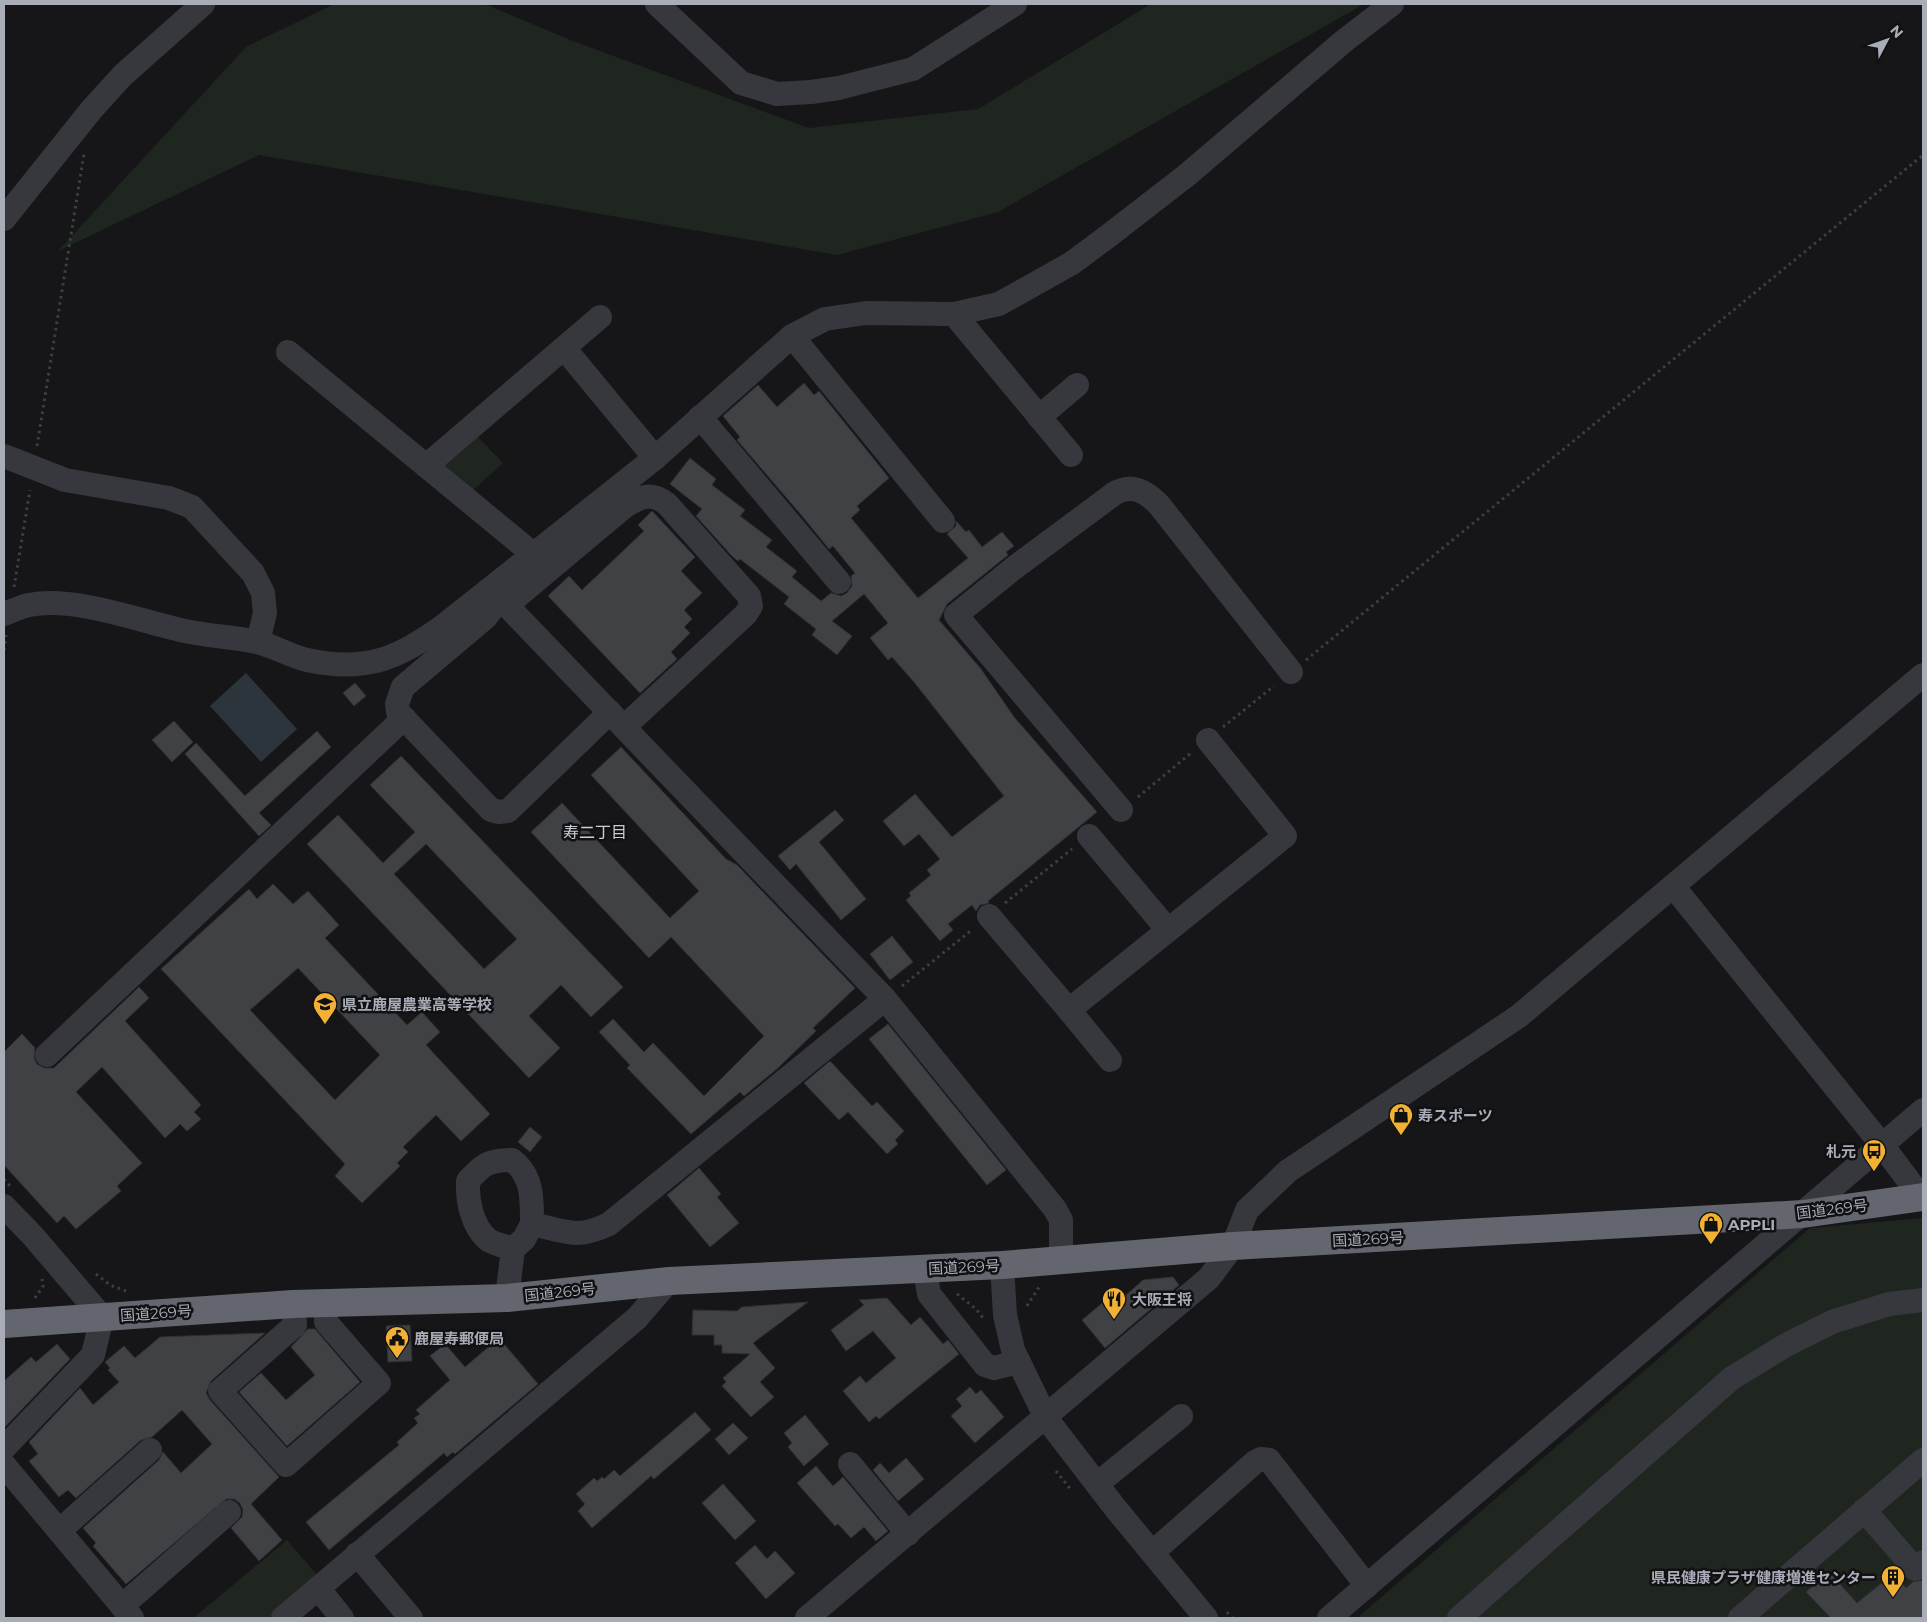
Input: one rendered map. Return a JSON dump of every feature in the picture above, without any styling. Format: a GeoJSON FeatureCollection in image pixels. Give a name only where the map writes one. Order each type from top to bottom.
{"type":"FeatureCollection","features":[{"type":"Feature","properties":{"kind":"highway","name":"国道269号"},"geometry":{"type":"LineString","coordinates":[[4,1324],[326,1302],[507,1298],[669,1281],[1002,1265],[1054,1271],[1233,1246],[1802,1214],[1922,1197]]}},
{"type":"Feature","properties":{"kind":"street"},"geometry":{"type":"LineString","coordinates":[[4,219],[92,109],[117,82],[203,4]]}},
{"type":"Feature","properties":{"kind":"street"},"geometry":{"type":"LineString","coordinates":[[657,4],[741,83],[777,94],[840,88],[912,69],[1015,4]]}},
{"type":"Feature","properties":{"kind":"street"},"geometry":{"type":"LineString","coordinates":[[5,622],[29,605],[66,604],[143,619],[185,631],[258,642],[306,660],[348,664],[388,660],[499,598],[626,506],[645,496],[660,498],[668,504],[749,596],[751,606],[746,614],[508,811],[490,810],[398,712],[397,704],[403,687],[486,617],[499,598],[533,554],[655,458],[792,336],[825,319],[866,313],[954,314],[999,304],[1072,263],[1186,175],[1344,41],[1392,4]]}},
{"type":"Feature","properties":{"kind":"street"},"geometry":{"type":"LineString","coordinates":[[954,314],[1071,455]]}},
{"type":"Feature","properties":{"kind":"street"},"geometry":{"type":"LineString","coordinates":[[426,466],[600,318]]}},
{"type":"Feature","properties":{"kind":"street"},"geometry":{"type":"LineString","coordinates":[[792,336],[943,521]]}},
{"type":"Feature","properties":{"kind":"street"},"geometry":{"type":"LineString","coordinates":[[564,348],[655,458]]}},
{"type":"Feature","properties":{"kind":"street"},"geometry":{"type":"LineString","coordinates":[[288,352],[533,554]]}},
{"type":"Feature","properties":{"kind":"street"},"geometry":{"type":"LineString","coordinates":[[1039,417],[1077,385]]}},
{"type":"Feature","properties":{"kind":"street"},"geometry":{"type":"LineString","coordinates":[[700,417],[839,582]]}},
{"type":"Feature","properties":{"kind":"street"},"geometry":{"type":"LineString","coordinates":[[4,456],[65,480],[170,498],[192,507],[253,573],[263,593],[265,613],[258,642]]}},
{"type":"Feature","properties":{"kind":"street"},"geometry":{"type":"LineString","coordinates":[[1121,810],[956,615],[1014,568],[1115,493],[1130,488],[1139,490],[1151,497],[1160,506],[1291,672]]}},
{"type":"Feature","properties":{"kind":"street"},"geometry":{"type":"LineString","coordinates":[[499,598],[885,999],[1055,1209],[1061,1220],[1054,1271]]}},
{"type":"Feature","properties":{"kind":"street"},"geometry":{"type":"LineString","coordinates":[[807,1618],[1046,1418],[1209,1278],[1233,1246],[1247,1210],[1288,1171],[1519,1016],[1923,674]]}},
{"type":"Feature","properties":{"kind":"street"},"geometry":{"type":"LineString","coordinates":[[47,1055],[404,718]]}},
{"type":"Feature","properties":{"kind":"street"},"geometry":{"type":"LineString","coordinates":[[1069,1010],[1285,836],[1208,740]]}},
{"type":"Feature","properties":{"kind":"street"},"geometry":{"type":"LineString","coordinates":[[1089,836],[1168,930]]}},
{"type":"Feature","properties":{"kind":"street"},"geometry":{"type":"LineString","coordinates":[[1673,886],[1922,1197]]}},
{"type":"Feature","properties":{"kind":"street"},"geometry":{"type":"LineString","coordinates":[[989,916],[1110,1060]]}},
{"type":"Feature","properties":{"kind":"street"},"geometry":{"type":"LineString","coordinates":[[532,1224],[571,1233],[591,1233],[609,1224],[885,999]]}},
{"type":"Feature","properties":{"kind":"street"},"geometry":{"type":"LineString","coordinates":[[1329,1618],[1923,1110]]}},
{"type":"Feature","properties":{"kind":"street"},"geometry":{"type":"LineString","coordinates":[[507,1298],[512,1249],[524,1240],[532,1224],[532,1193],[523,1168],[512,1160],[493,1160],[480,1168],[468,1181],[468,1196],[476,1223],[488,1240],[512,1249]]}},
{"type":"Feature","properties":{"kind":"street"},"geometry":{"type":"LineString","coordinates":[[4,1448],[94,1354],[102,1317],[33,1236],[10,1199]]}},
{"type":"Feature","properties":{"kind":"street"},"geometry":{"type":"LineString","coordinates":[[1002,1265],[1005,1315],[1012,1350],[1046,1418],[1206,1618]]}},
{"type":"Feature","properties":{"kind":"street"},"geometry":{"type":"LineString","coordinates":[[925,1269],[930,1294],[985,1365],[994,1368],[1019,1362]]}},
{"type":"Feature","properties":{"kind":"street"},"geometry":{"type":"LineString","coordinates":[[283,1618],[637,1318],[669,1281]]}},
{"type":"Feature","properties":{"kind":"street"},"geometry":{"type":"LineString","coordinates":[[1459,1618],[1732,1378],[1786,1344],[1832,1322],[1889,1304],[1923,1300]]}},
{"type":"Feature","properties":{"kind":"street"},"geometry":{"type":"LineString","coordinates":[[294,1304],[295,1325],[220,1391],[286,1465],[379,1383],[326,1322],[326,1302]]}},
{"type":"Feature","properties":{"kind":"street"},"geometry":{"type":"LineString","coordinates":[[1097,1484],[1181,1416]]}},
{"type":"Feature","properties":{"kind":"street"},"geometry":{"type":"LineString","coordinates":[[59,1531],[150,1450]]}},
{"type":"Feature","properties":{"kind":"street"},"geometry":{"type":"LineString","coordinates":[[1153,1552],[1255,1462],[1261,1459],[1269,1460],[1367,1586]]}},
{"type":"Feature","properties":{"kind":"street"},"geometry":{"type":"LineString","coordinates":[[1740,1618],[1923,1460]]}},
{"type":"Feature","properties":{"kind":"street"},"geometry":{"type":"LineString","coordinates":[[850,1464],[908,1534]]}},
{"type":"Feature","properties":{"kind":"street"},"geometry":{"type":"LineString","coordinates":[[4,1465],[127,1612],[230,1512]]}},
{"type":"Feature","properties":{"kind":"street"},"geometry":{"type":"LineString","coordinates":[[1864,1510],[1915,1569],[1923,1562]]}},
{"type":"Feature","properties":{"kind":"street"},"geometry":{"type":"LineString","coordinates":[[357,1554],[411,1618]]}},
{"type":"Feature","properties":{"kind":"street"},"geometry":{"type":"LineString","coordinates":[[318,1588],[342,1618]]}},
{"type":"Feature","properties":{"kind":"path"},"geometry":{"type":"LineString","coordinates":[[36,454],[85,148]]}},
{"type":"Feature","properties":{"kind":"path"},"geometry":{"type":"LineString","coordinates":[[1121,810],[1923,155]]}},
{"type":"Feature","properties":{"kind":"path"},"geometry":{"type":"LineString","coordinates":[[13,591],[31,483]]}},
{"type":"Feature","properties":{"kind":"path"},"geometry":{"type":"LineString","coordinates":[[4,650],[5,622]]}},
{"type":"Feature","properties":{"kind":"path"},"geometry":{"type":"LineString","coordinates":[[885,999],[1089,836]]}},
{"type":"Feature","properties":{"kind":"path"},"geometry":{"type":"LineString","coordinates":[[4,1179],[10,1199]]}},
{"type":"Feature","properties":{"kind":"path"},"geometry":{"type":"LineString","coordinates":[[91,1269],[110,1285],[129,1292]]}},
{"type":"Feature","properties":{"kind":"path"},"geometry":{"type":"LineString","coordinates":[[1026,1310],[1030,1299],[1054,1271]]}},
{"type":"Feature","properties":{"kind":"path"},"geometry":{"type":"LineString","coordinates":[[33,1299],[40,1294],[42,1286],[38,1273]]}},
{"type":"Feature","properties":{"kind":"shaded area"},"geometry":{"type":"Polygon","coordinates":[[[334,4],[485,4],[573,41],[809,128],[978,109],[1151,4],[1364,4],[998,212],[837,255],[259,155],[58,251],[246,47],[334,4]]]}},
{"type":"Feature","properties":{"kind":"shaded area"},"geometry":{"type":"Polygon","coordinates":[[[475,434],[503,463],[472,491],[442,465],[475,434]]]}},
{"type":"Feature","properties":{"kind":"shaded area"},"geometry":{"type":"Polygon","coordinates":[[[246,673],[297,729],[261,762],[210,706],[246,673]]]}},
{"type":"Feature","properties":{"kind":"shaded area"},"geometry":{"type":"Polygon","coordinates":[[[1923,1218],[1923,1618],[1357,1618],[1810,1228],[1923,1218]]]}},
{"type":"Feature","properties":{"kind":"shaded area"},"geometry":{"type":"Polygon","coordinates":[[[287,1540],[318,1576],[269,1618],[193,1618],[287,1540]]]}},
{"type":"Feature","properties":{"kind":"building"},"geometry":{"type":"Polygon","coordinates":[[[804,383],[814,395],[819,391],[889,478],[857,506],[860,510],[851,518],[918,598],[968,558],[947,534],[956,526],[956,521],[966,532],[969,530],[982,547],[1002,532],[1014,546],[1006,552],[1008,555],[947,604],[939,620],[981,669],[1014,717],[1097,812],[988,901],[989,903],[980,905],[976,911],[972,905],[948,924],[953,930],[940,941],[906,900],[911,896],[909,893],[931,875],[927,870],[940,859],[919,834],[904,846],[883,821],[915,794],[952,837],[1004,796],[914,682],[892,657],[888,660],[870,638],[888,623],[864,594],[832,621],[852,636],[837,655],[812,635],[816,629],[784,604],[789,597],[740,559],[738,561],[732,556],[696,516],[702,509],[670,484],[690,458],[716,479],[712,485],[745,510],[740,516],[772,540],[766,547],[797,571],[792,577],[821,601],[831,593],[841,596],[847,593],[852,586],[851,576],[855,573],[833,546],[829,549],[737,440],[740,437],[723,416],[758,385],[777,407],[804,383]]]}},
{"type":"Feature","properties":{"kind":"building"},"geometry":{"type":"Polygon","coordinates":[[[652,511],[695,557],[681,571],[702,593],[684,610],[692,619],[684,627],[690,633],[671,652],[677,659],[640,693],[548,596],[569,576],[582,590],[644,531],[638,525],[652,511]]]}},
{"type":"Feature","properties":{"kind":"building"},"geometry":{"type":"Polygon","coordinates":[[[355,683],[366,696],[354,706],[343,693],[355,683]]]}},
{"type":"Feature","properties":{"kind":"building"},"geometry":{"type":"Polygon","coordinates":[[[174,721],[193,742],[172,762],[152,740],[174,721]]]}},
{"type":"Feature","properties":{"kind":"building"},"geometry":{"type":"Polygon","coordinates":[[[317,731],[331,747],[259,813],[271,825],[259,836],[185,754],[196,743],[245,796],[317,731]]]}},
{"type":"Feature","properties":{"kind":"building"},"geometry":{"type":"Polygon","coordinates":[[[621,747],[726,859],[737,865],[855,988],[813,1028],[816,1031],[778,1068],[744,1096],[740,1092],[691,1134],[627,1068],[630,1065],[599,1032],[613,1019],[644,1052],[653,1043],[704,1096],[764,1036],[671,937],[649,958],[531,832],[562,803],[670,918],[699,891],[591,775],[621,747]]]}},
{"type":"Feature","properties":{"kind":"building"},"geometry":{"type":"Polygon","coordinates":[[[401,756],[623,987],[591,1017],[561,985],[529,1016],[560,1048],[529,1078],[307,844],[338,815],[383,863],[415,832],[370,785],[401,756]],[[426,844],[394,874],[484,969],[517,939],[426,844]]]}},
{"type":"Feature","properties":{"kind":"building"},"geometry":{"type":"Polygon","coordinates":[[[835,810],[844,820],[819,842],[866,899],[841,920],[796,864],[790,870],[778,856],[835,810]]]}},
{"type":"Feature","properties":{"kind":"building"},"geometry":{"type":"Polygon","coordinates":[[[273,884],[293,904],[308,891],[339,925],[325,938],[407,1025],[422,1012],[440,1032],[426,1045],[490,1114],[461,1141],[436,1115],[403,1147],[408,1152],[397,1163],[400,1166],[362,1203],[335,1176],[345,1164],[161,969],[249,889],[257,899],[273,884]],[[298,968],[250,1010],[335,1100],[380,1055],[298,968]]]}},
{"type":"Feature","properties":{"kind":"building"},"geometry":{"type":"Polygon","coordinates":[[[892,936],[913,962],[890,980],[870,954],[892,936]]]}},
{"type":"Feature","properties":{"kind":"building"},"geometry":{"type":"Polygon","coordinates":[[[139,987],[149,998],[125,1021],[201,1105],[194,1112],[201,1119],[187,1131],[180,1124],[165,1138],[102,1067],[76,1092],[142,1163],[117,1186],[121,1191],[76,1229],[64,1216],[57,1223],[4,1165],[4,1052],[22,1034],[35,1048],[34,1058],[37,1064],[44,1068],[54,1068],[139,987]]]}},
{"type":"Feature","properties":{"kind":"building"},"geometry":{"type":"Polygon","coordinates":[[[888,1024],[1006,1170],[987,1185],[869,1039],[888,1024]]]}},
{"type":"Feature","properties":{"kind":"building"},"geometry":{"type":"Polygon","coordinates":[[[830,1061],[872,1106],[877,1102],[904,1131],[895,1140],[898,1144],[887,1154],[848,1112],[839,1120],[804,1083],[830,1061]]]}},
{"type":"Feature","properties":{"kind":"building"},"geometry":{"type":"Polygon","coordinates":[[[530,1127],[542,1137],[530,1152],[518,1142],[530,1127]]]}},
{"type":"Feature","properties":{"kind":"building"},"geometry":{"type":"Polygon","coordinates":[[[699,1168],[721,1194],[717,1197],[739,1223],[710,1247],[667,1195],[699,1168]]]}},
{"type":"Feature","properties":{"kind":"building","name":"大阪王将"},"geometry":{"type":"Polygon","coordinates":[[[1173,1277],[1179,1285],[1105,1348],[1082,1320],[1119,1289],[1125,1296],[1143,1280],[1173,1277]]]}},
{"type":"Feature","properties":{"kind":"building"},"geometry":{"type":"Polygon","coordinates":[[[887,1298],[911,1325],[920,1317],[943,1344],[948,1340],[959,1354],[879,1419],[876,1416],[869,1422],[843,1391],[860,1376],[866,1383],[896,1358],[873,1331],[846,1351],[831,1330],[864,1305],[859,1300],[887,1298]]]}},
{"type":"Feature","properties":{"kind":"building"},"geometry":{"type":"Polygon","coordinates":[[[808,1302],[753,1343],[775,1368],[760,1382],[774,1397],[751,1417],[722,1386],[726,1382],[723,1378],[750,1354],[722,1353],[722,1345],[714,1345],[714,1335],[692,1335],[693,1310],[737,1311],[742,1307],[808,1302]]]}},
{"type":"Feature","properties":{"kind":"building"},"geometry":{"type":"Polygon","coordinates":[[[410,1325],[412,1361],[388,1362],[386,1326],[410,1325]]]}},
{"type":"Feature","properties":{"kind":"building"},"geometry":{"type":"Polygon","coordinates":[[[308,1329],[315,1329],[360,1382],[287,1446],[239,1392],[261,1373],[286,1400],[315,1375],[291,1347],[308,1329]]]}},
{"type":"Feature","properties":{"kind":"building"},"geometry":{"type":"Polygon","coordinates":[[[265,1333],[211,1381],[206,1393],[210,1400],[279,1477],[251,1504],[282,1540],[259,1561],[231,1528],[242,1517],[243,1510],[240,1503],[234,1499],[226,1499],[126,1584],[93,1546],[96,1543],[83,1528],[159,1460],[163,1452],[181,1473],[212,1444],[182,1410],[152,1437],[141,1440],[76,1498],[68,1490],[59,1497],[29,1461],[38,1454],[29,1442],[80,1388],[93,1405],[119,1382],[108,1370],[110,1368],[105,1362],[124,1346],[135,1358],[160,1337],[265,1333]]]}},
{"type":"Feature","properties":{"kind":"building"},"geometry":{"type":"Polygon","coordinates":[[[499,1338],[538,1384],[455,1454],[453,1452],[447,1457],[444,1453],[329,1550],[306,1522],[399,1445],[397,1442],[418,1423],[414,1418],[420,1414],[416,1410],[450,1380],[430,1356],[445,1344],[465,1367],[499,1338]]]}},
{"type":"Feature","properties":{"kind":"building"},"geometry":{"type":"Polygon","coordinates":[[[57,1344],[70,1359],[4,1428],[4,1381],[31,1357],[36,1362],[57,1344]]]}},
{"type":"Feature","properties":{"kind":"building"},"geometry":{"type":"Polygon","coordinates":[[[970,1387],[976,1394],[981,1390],[1004,1417],[975,1443],[951,1416],[962,1406],[956,1399],[970,1387]]]}},
{"type":"Feature","properties":{"kind":"building"},"geometry":{"type":"Polygon","coordinates":[[[695,1412],[711,1430],[654,1479],[651,1476],[592,1528],[578,1511],[585,1504],[576,1494],[594,1478],[597,1481],[602,1477],[604,1479],[614,1470],[620,1476],[695,1412]]]}},
{"type":"Feature","properties":{"kind":"building"},"geometry":{"type":"Polygon","coordinates":[[[805,1415],[829,1444],[804,1466],[788,1447],[792,1443],[784,1433],[805,1415]]]}},
{"type":"Feature","properties":{"kind":"building"},"geometry":{"type":"Polygon","coordinates":[[[733,1423],[748,1438],[729,1455],[715,1439],[733,1423]]]}},
{"type":"Feature","properties":{"kind":"building"},"geometry":{"type":"Polygon","coordinates":[[[906,1458],[924,1479],[898,1501],[873,1470],[880,1463],[889,1473],[906,1458]]]}},
{"type":"Feature","properties":{"kind":"building"},"geometry":{"type":"Polygon","coordinates":[[[816,1466],[833,1486],[843,1477],[888,1531],[876,1541],[864,1527],[851,1538],[838,1524],[835,1526],[797,1483],[816,1466]]]}},
{"type":"Feature","properties":{"kind":"building"},"geometry":{"type":"Polygon","coordinates":[[[723,1484],[756,1521],[735,1540],[702,1503],[723,1484]]]}},
{"type":"Feature","properties":{"kind":"building"},"geometry":{"type":"Polygon","coordinates":[[[755,1545],[767,1559],[775,1551],[795,1573],[766,1599],[735,1563],[755,1545]]]}},
{"type":"Feature","properties":{"kind":"building","name":"県民健康プラザ健康増進センター"},"geometry":{"type":"Polygon","coordinates":[[[1829,1572],[1857,1603],[1894,1573],[1906,1588],[1913,1582],[1923,1580],[1923,1618],[1831,1618],[1806,1592],[1829,1572]]]}},
{"type":"Feature","properties":{"kind":"place","name":"県立鹿屋農業高等学校"},"geometry":{"type":"Point","coordinates":[325,1025]}},
{"type":"Feature","properties":{"kind":"place","name":"寿スポーツ"},"geometry":{"type":"Point","coordinates":[1401,1136]}},
{"type":"Feature","properties":{"kind":"place","name":"札元"},"geometry":{"type":"Point","coordinates":[1874,1172]}},
{"type":"Feature","properties":{"kind":"place","name":"APPLI"},"geometry":{"type":"Point","coordinates":[1711,1245]}},
{"type":"Feature","properties":{"kind":"place","name":"大阪王将"},"geometry":{"type":"Point","coordinates":[1114,1320]}},
{"type":"Feature","properties":{"kind":"place","name":"鹿屋寿郵便局"},"geometry":{"type":"Point","coordinates":[397,1359]}},
{"type":"Feature","properties":{"kind":"place","name":"県民健康プラザ健康増進センター"},"geometry":{"type":"Point","coordinates":[1893,1598]}},
{"type":"Feature","properties":{"kind":"district","name":"寿二丁目"},"geometry":{"type":"Point","coordinates":[595,832]}}]}
